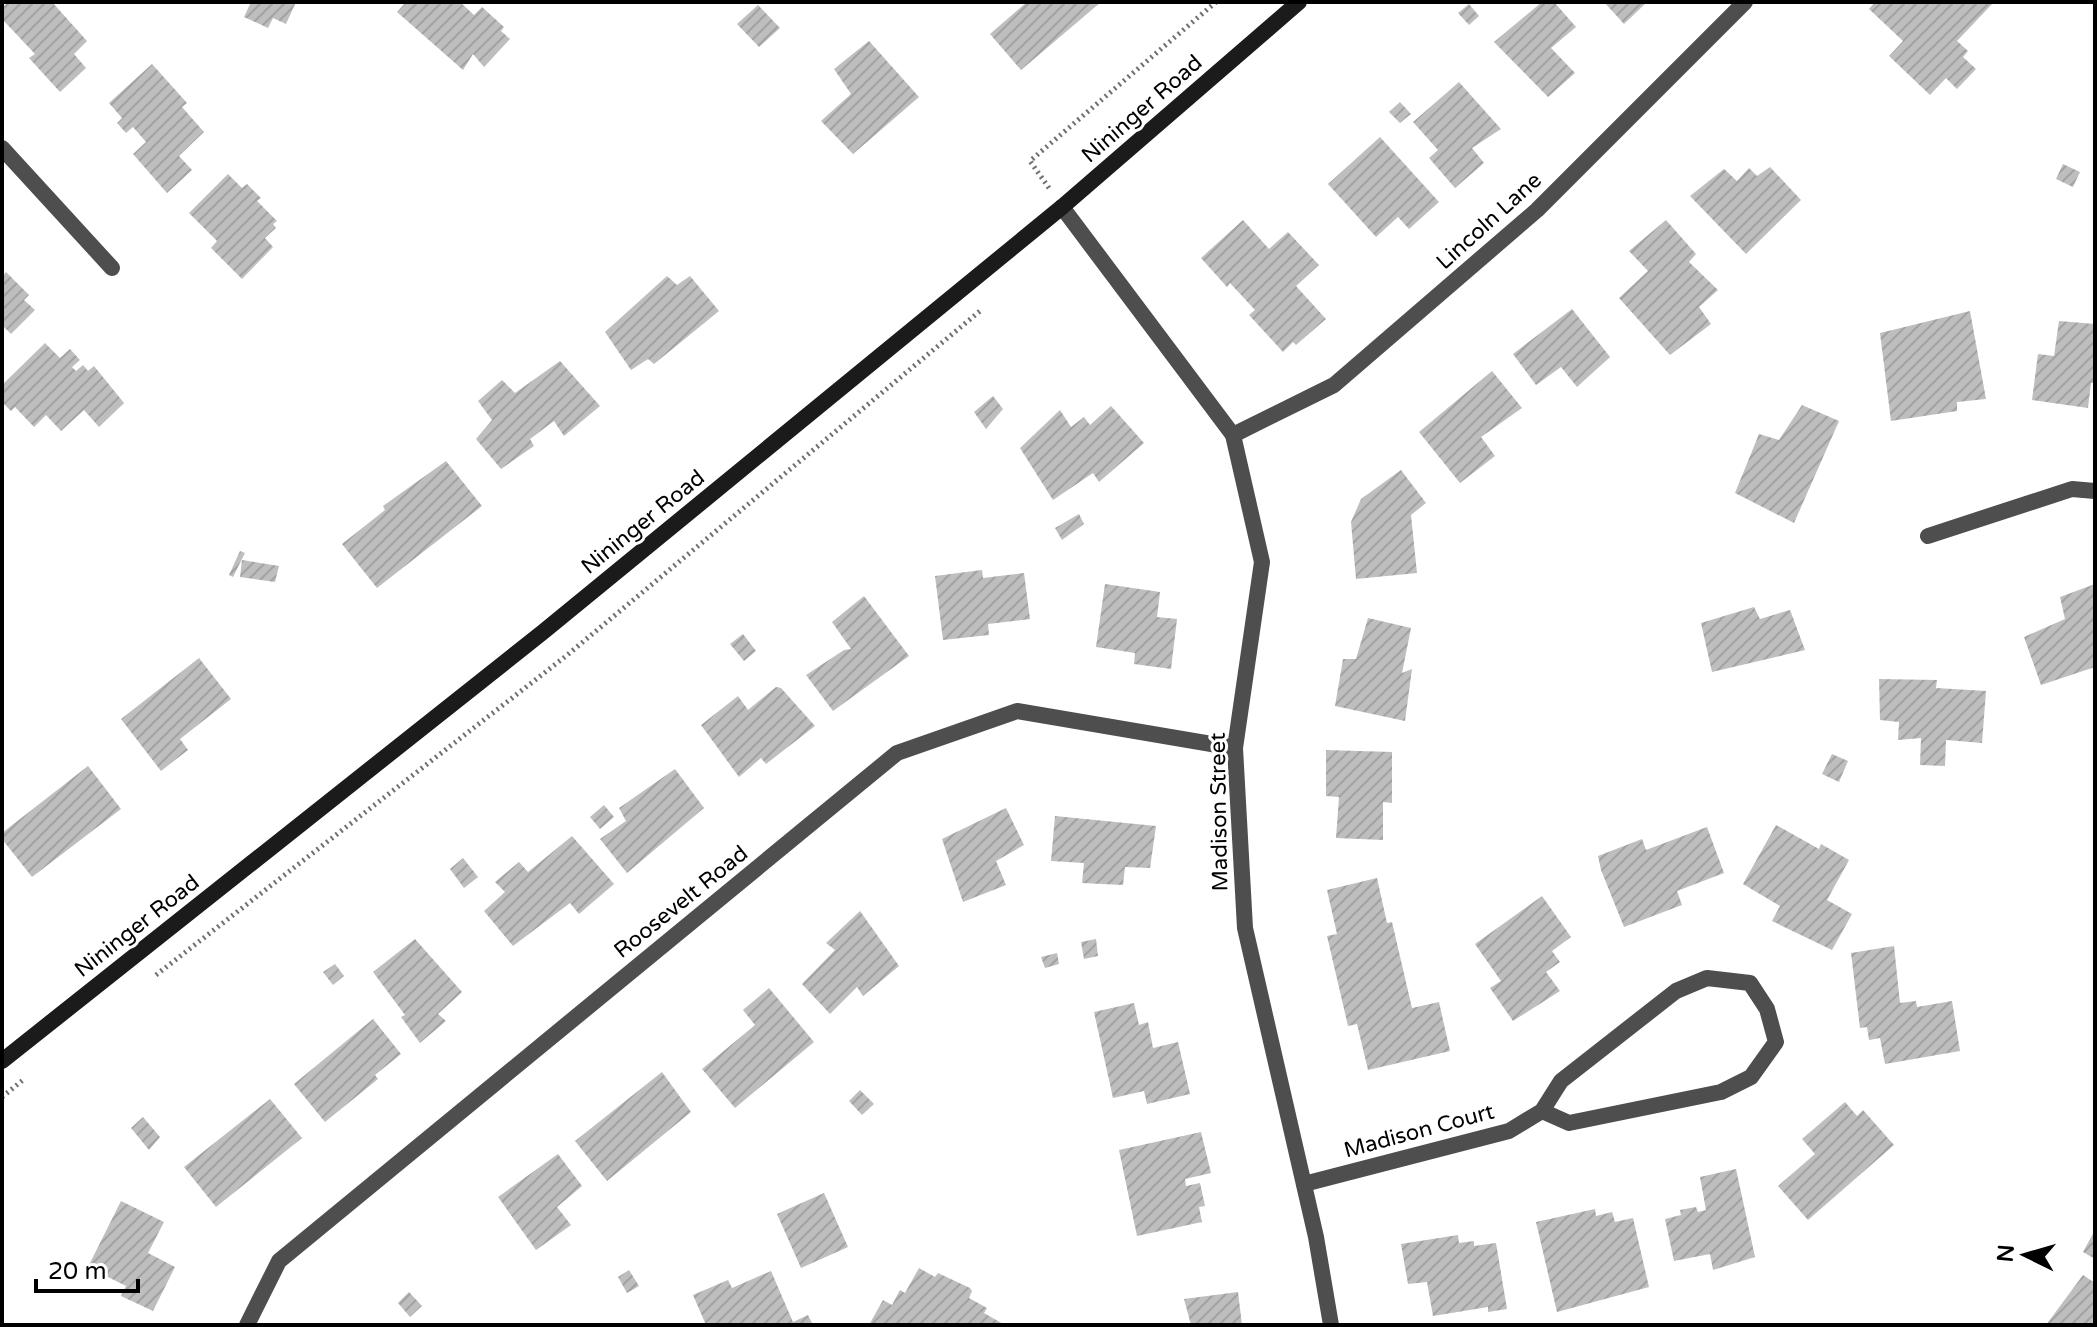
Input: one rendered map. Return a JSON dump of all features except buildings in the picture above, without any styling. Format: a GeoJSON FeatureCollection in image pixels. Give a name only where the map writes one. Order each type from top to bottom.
{"type":"FeatureCollection","features":[{"type":"Feature","properties":{"kind":"street","name":"Nininger Road"},"geometry":{"type":"LineString","coordinates":[[2,1061],[543,632],[1062,207],[1299,2]]}},
{"type":"Feature","properties":{"kind":"street","name":"Lincoln Lane"},"geometry":{"type":"LineString","coordinates":[[1233,435],[1334,385],[1537,210],[1745,2]]}},
{"type":"Feature","properties":{"kind":"street"},"geometry":{"type":"LineString","coordinates":[[2,148],[112,268]]}},
{"type":"Feature","properties":{"kind":"street","name":"Madison Street"},"geometry":{"type":"LineString","coordinates":[[1062,207],[1233,435],[1262,562],[1235,748],[1245,928],[1316,1237],[1331,1325]]}},
{"type":"Feature","properties":{"kind":"street"},"geometry":{"type":"LineString","coordinates":[[1928,536],[2072,489],[2095,491]]}},
{"type":"Feature","properties":{"kind":"street","name":"Roosevelt Road"},"geometry":{"type":"LineString","coordinates":[[247,1325],[279,1261],[897,753],[1017,711],[1235,748]]}},
{"type":"Feature","properties":{"kind":"street","name":"Madison Court"},"geometry":{"type":"LineString","coordinates":[[1304,1184],[1509,1131],[1542,1111],[1561,1081],[1676,991],[1707,978],[1750,983],[1767,1009],[1776,1042],[1751,1077],[1721,1092],[1569,1123],[1542,1111]]}},
{"type":"Feature","properties":{"kind":"path"},"geometry":{"type":"LineString","coordinates":[[1062,207],[1030,161],[1216,2]]}}]}
